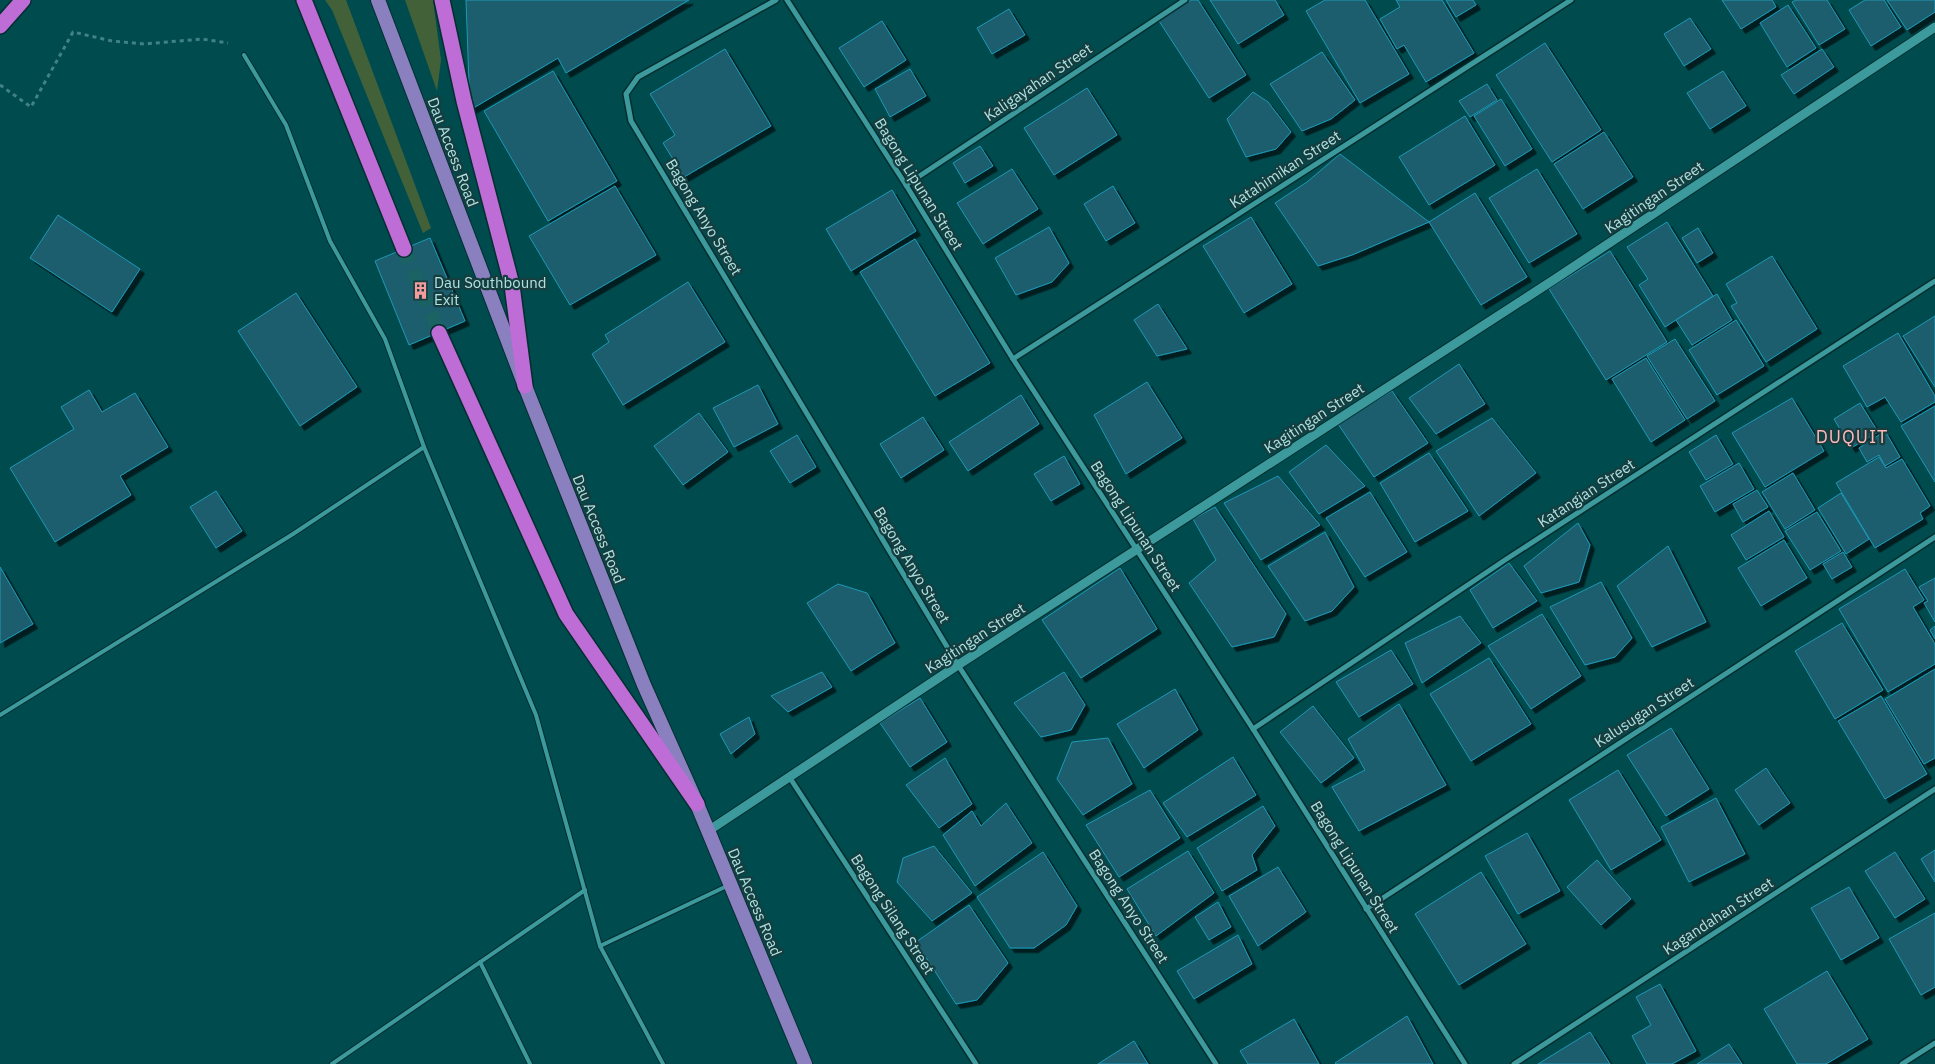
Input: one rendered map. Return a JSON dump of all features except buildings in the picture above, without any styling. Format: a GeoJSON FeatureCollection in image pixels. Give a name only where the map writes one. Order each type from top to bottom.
{"type":"FeatureCollection","features":[{"type":"Feature","properties":{"kind":"highway"},"geometry":{"type":"LineString","coordinates":[[0,26],[23,0]]}},
{"type":"Feature","properties":{"kind":"highway"},"geometry":{"type":"LineString","coordinates":[[304,0],[404,249]]}},
{"type":"Feature","properties":{"kind":"highway"},"geometry":{"type":"LineString","coordinates":[[442,0],[464,101],[512,285],[524,386]]}},
{"type":"Feature","properties":{"kind":"highway"},"geometry":{"type":"LineString","coordinates":[[439,333],[566,614],[697,804]]}},
{"type":"Feature","properties":{"kind":"main road","name":"Dau Access Road"},"geometry":{"type":"LineString","coordinates":[[378,0],[524,386],[644,685],[697,804],[805,1064]]}},
{"type":"Feature","properties":{"kind":"street","name":"Bagong Anyo Street"},"geometry":{"type":"LineString","coordinates":[[776,0],[638,77],[626,94],[631,121],[958,665],[1216,1064]]}},
{"type":"Feature","properties":{"kind":"street","name":"Bagong Lipunan Street"},"geometry":{"type":"LineString","coordinates":[[787,0],[906,185],[1013,359],[1253,729],[1465,1064]]}},
{"type":"Feature","properties":{"kind":"street","name":"Kaligayahan Street"},"geometry":{"type":"LineString","coordinates":[[906,185],[1185,0]]}},
{"type":"Feature","properties":{"kind":"street","name":"Katahimikan Street"},"geometry":{"type":"LineString","coordinates":[[1013,359],[1571,0]]}},
{"type":"Feature","properties":{"kind":"street","name":"Kagitingan Street"},"geometry":{"type":"LineString","coordinates":[[708,831],[958,665],[1555,279],[1935,27]]}},
{"type":"Feature","properties":{"kind":"street","name":"Katangian Street"},"geometry":{"type":"LineString","coordinates":[[1253,729],[1505,560],[1935,281]]}},
{"type":"Feature","properties":{"kind":"street","name":"Kalusugan Street"},"geometry":{"type":"LineString","coordinates":[[1366,909],[1935,536]]}},
{"type":"Feature","properties":{"kind":"street","name":"Bagong Silang Street"},"geometry":{"type":"LineString","coordinates":[[790,778],[976,1064]]}},
{"type":"Feature","properties":{"kind":"street","name":"Kagandahan Street"},"geometry":{"type":"LineString","coordinates":[[1514,1064],[1935,789]]}},
{"type":"Feature","properties":{"kind":"street"},"geometry":{"type":"LineString","coordinates":[[1902,1064],[1935,1043]]}},
{"type":"Feature","properties":{"kind":"lane"},"geometry":{"type":"LineString","coordinates":[[244,55],[286,125],[330,240],[385,339],[424,447],[536,715],[600,946],[663,1064]]}},
{"type":"Feature","properties":{"kind":"lane"},"geometry":{"type":"LineString","coordinates":[[0,715],[293,534],[424,447]]}},
{"type":"Feature","properties":{"kind":"lane"},"geometry":{"type":"LineString","coordinates":[[600,946],[730,884]]}},
{"type":"Feature","properties":{"kind":"lane"},"geometry":{"type":"LineString","coordinates":[[332,1064],[585,890]]}},
{"type":"Feature","properties":{"kind":"lane"},"geometry":{"type":"LineString","coordinates":[[480,962],[530,1064]]}},
{"type":"Feature","properties":{"kind":"path"},"geometry":{"type":"LineString","coordinates":[[0,85],[31,107],[73,32],[112,42],[144,44],[202,39],[227,43],[237,47],[244,55]]}},
{"type":"Feature","properties":{"kind":"green space"},"geometry":{"type":"Polygon","coordinates":[[[325,0],[346,0],[431,228],[423,233],[332,10],[325,0]]]}},
{"type":"Feature","properties":{"kind":"green space"},"geometry":{"type":"Polygon","coordinates":[[[405,0],[433,0],[441,60],[437,91],[405,0]]]}},
{"type":"Feature","properties":{"kind":"tunnel"},"geometry":{"type":"LineString","coordinates":[[404,249],[439,333]]}},
{"type":"Feature","properties":{"kind":"place","name":"Dau Southbound Exit"},"geometry":{"type":"Point","coordinates":[420,291]}},
{"type":"Feature","properties":{"kind":"district","name":"DUQUIT"},"geometry":{"type":"Point","coordinates":[1852,436]}}]}
